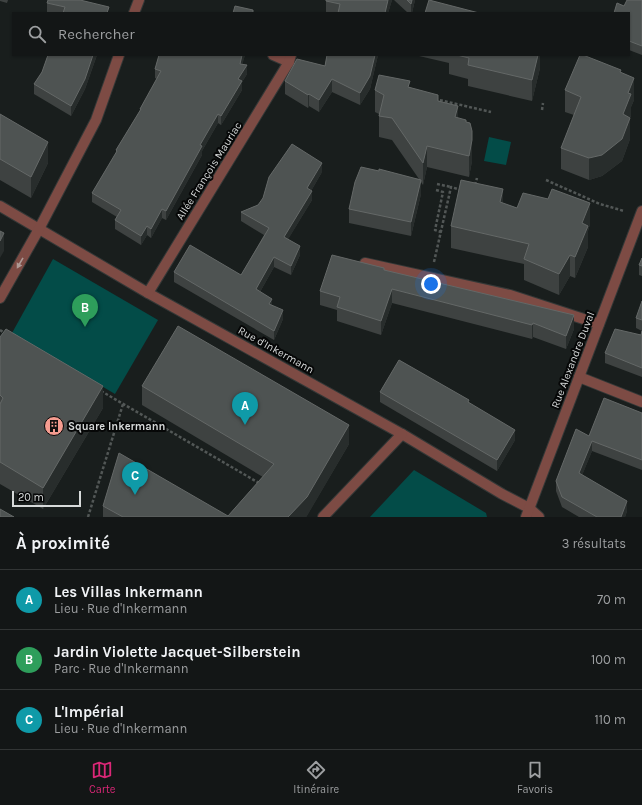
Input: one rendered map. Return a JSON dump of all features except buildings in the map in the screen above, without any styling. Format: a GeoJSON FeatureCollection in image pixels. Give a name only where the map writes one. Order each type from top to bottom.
{"type":"FeatureCollection","features":[{"type":"Feature","properties":{"kind":"street"},"geometry":{"type":"LineString","coordinates":[[134,12],[139,0]]}},
{"type":"Feature","properties":{"kind":"street"},"geometry":{"type":"LineString","coordinates":[[0,298],[39,229],[96,120],[119,56]]}},
{"type":"Feature","properties":{"kind":"street","name":"Allée François Mauriac"},"geometry":{"type":"LineString","coordinates":[[148,292],[290,59],[277,56]]}},
{"type":"Feature","properties":{"kind":"street","name":"Rue d'Inkermann"},"geometry":{"type":"LineString","coordinates":[[0,206],[148,292],[402,434],[502,494],[528,512],[539,517]]}},
{"type":"Feature","properties":{"kind":"street","name":"Rue Alexandre Duval"},"geometry":{"type":"LineString","coordinates":[[528,512],[641,214]]}},
{"type":"Feature","properties":{"kind":"street"},"geometry":{"type":"LineString","coordinates":[[358,262],[510,295],[599,324]]}},
{"type":"Feature","properties":{"kind":"street"},"geometry":{"type":"LineString","coordinates":[[579,377],[642,402]]}},
{"type":"Feature","properties":{"kind":"street"},"geometry":{"type":"LineString","coordinates":[[324,517],[402,434]]}},
{"type":"Feature","properties":{"kind":"path"},"geometry":{"type":"LineString","coordinates":[[432,98],[491,112]]}},
{"type":"Feature","properties":{"kind":"path"},"geometry":{"type":"LineString","coordinates":[[542,110],[543,103]]}},
{"type":"Feature","properties":{"kind":"path"},"geometry":{"type":"LineString","coordinates":[[475,185],[476,178]]}},
{"type":"Feature","properties":{"kind":"path"},"geometry":{"type":"LineString","coordinates":[[546,180],[600,204],[641,214]]}},
{"type":"Feature","properties":{"kind":"path"},"geometry":{"type":"LineString","coordinates":[[437,184],[466,191]]}},
{"type":"Feature","properties":{"kind":"path"},"geometry":{"type":"LineString","coordinates":[[430,277],[451,187]]}},
{"type":"Feature","properties":{"kind":"path"},"geometry":{"type":"LineString","coordinates":[[436,190],[443,192],[435,230],[441,232]]}},
{"type":"Feature","properties":{"kind":"path"},"geometry":{"type":"LineString","coordinates":[[0,330],[7,334]]}},
{"type":"Feature","properties":{"kind":"path"},"geometry":{"type":"LineString","coordinates":[[96,388],[261,485]]}},
{"type":"Feature","properties":{"kind":"path"},"geometry":{"type":"LineString","coordinates":[[88,517],[124,404]]}},
{"type":"Feature","properties":{"kind":"shaded area"},"geometry":{"type":"Polygon","coordinates":[[[489,137],[511,142],[506,165],[484,161],[489,137]]]}},
{"type":"Feature","properties":{"kind":"shaded area"},"geometry":{"type":"Polygon","coordinates":[[[53,259],[158,320],[115,394],[12,333],[53,259]]]}},
{"type":"Feature","properties":{"kind":"shaded area"},"geometry":{"type":"Polygon","coordinates":[[[414,470],[486,513],[487,517],[370,517],[414,470]]]}},
{"type":"Feature","properties":{"kind":"place","name":"Jardin Violette Jacquet-Silberstein"},"geometry":{"type":"Point","coordinates":[85,327]}},
{"type":"Feature","properties":{"kind":"place","name":"Les Villas Inkermann"},"geometry":{"type":"Point","coordinates":[245,425]}},
{"type":"Feature","properties":{"kind":"place","name":"Square Inkermann"},"geometry":{"type":"Point","coordinates":[54,426]}},
{"type":"Feature","properties":{"kind":"place","name":"L'Impérial"},"geometry":{"type":"Point","coordinates":[135,495]}}]}
